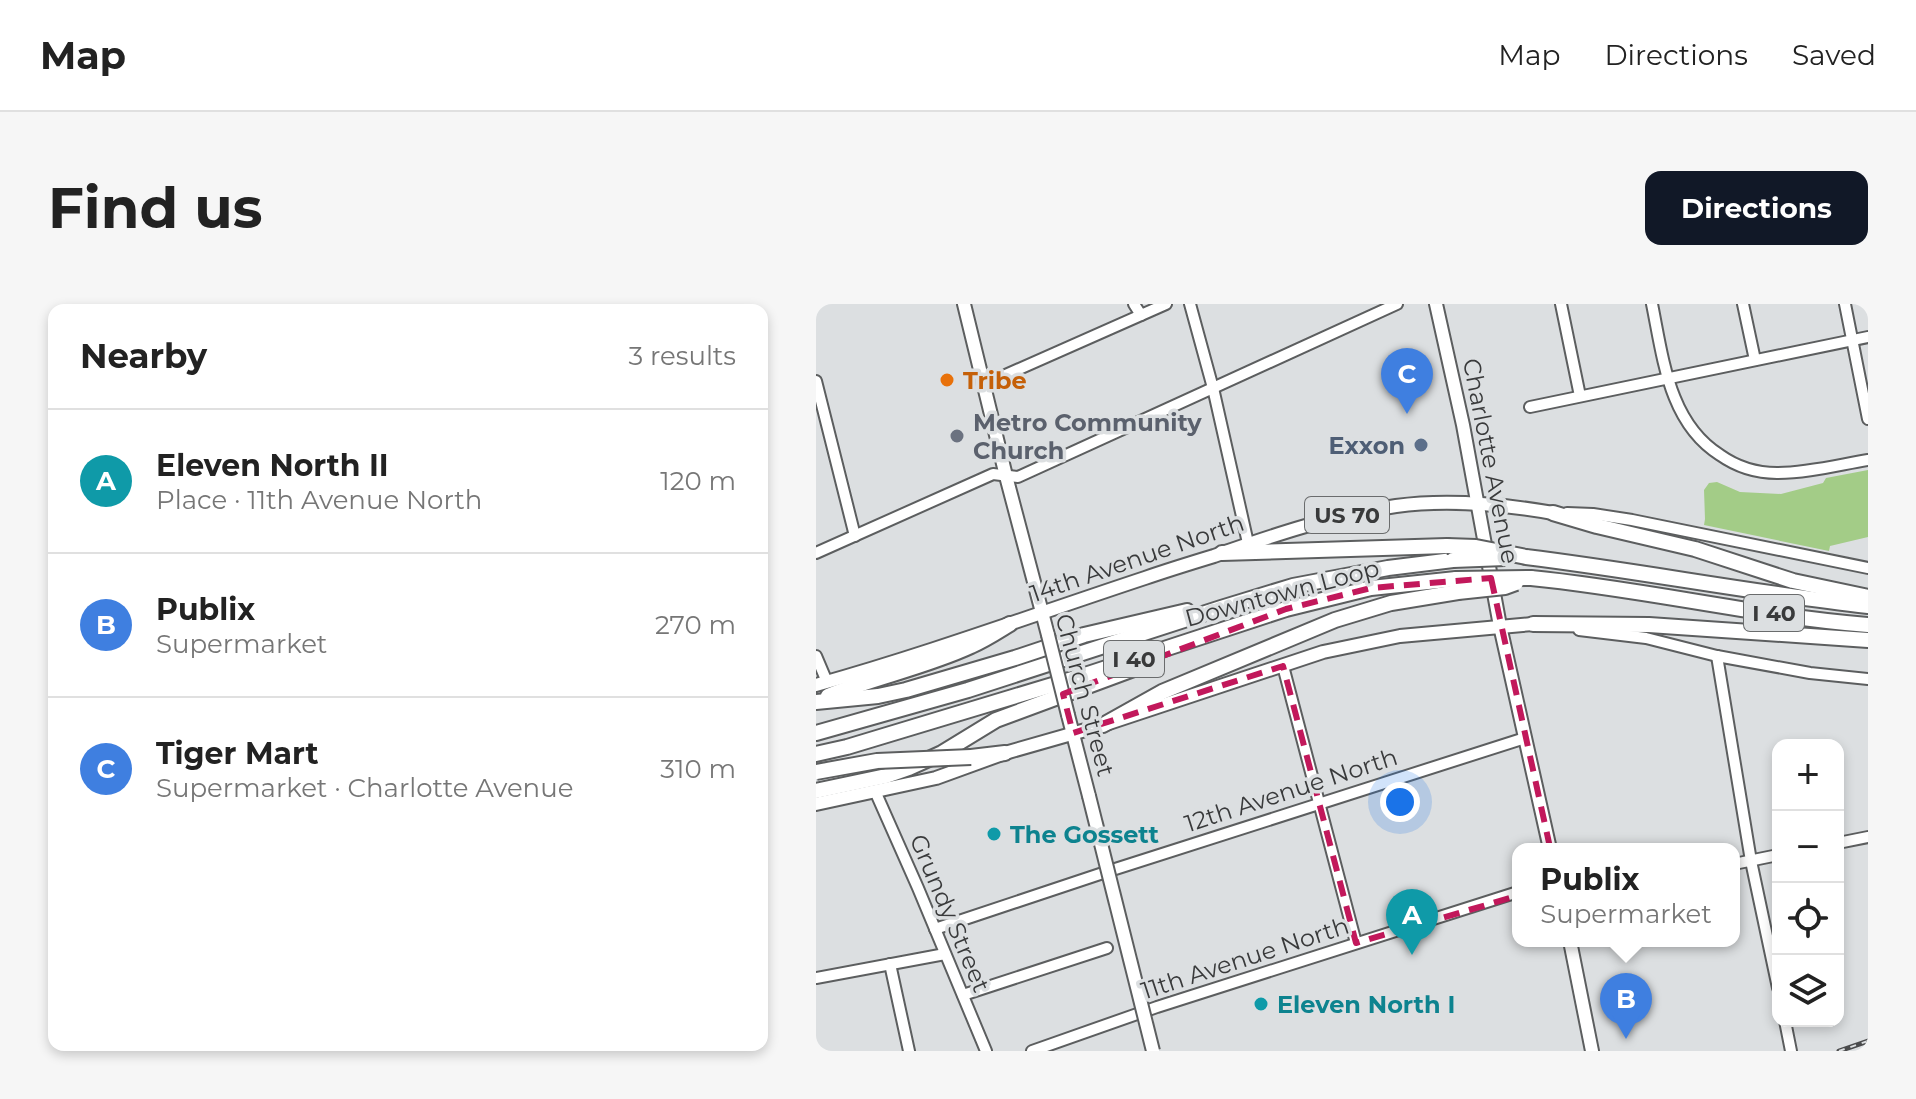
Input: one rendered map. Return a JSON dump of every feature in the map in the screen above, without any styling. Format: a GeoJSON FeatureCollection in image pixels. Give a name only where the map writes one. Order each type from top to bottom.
{"type":"FeatureCollection","features":[{"type":"Feature","properties":{"kind":"highway"},"geometry":{"type":"LineString","coordinates":[[1553,513],[1695,549],[1793,581],[1868,596]]}},
{"type":"Feature","properties":{"kind":"highway","name":"I 40"},"geometry":{"type":"LineString","coordinates":[[1450,553],[1476,547],[1526,557],[1868,606]]}},
{"type":"Feature","properties":{"kind":"highway"},"geometry":{"type":"LineString","coordinates":[[1222,553],[1450,553]]}},
{"type":"Feature","properties":{"kind":"highway","name":"Downtown Loop"},"geometry":{"type":"LineString","coordinates":[[816,733],[968,690],[1293,586],[1450,553]]}},
{"type":"Feature","properties":{"kind":"highway","name":"I 40"},"geometry":{"type":"LineString","coordinates":[[1457,586],[1505,587],[1531,578],[1868,625]]}},
{"type":"Feature","properties":{"kind":"highway"},"geometry":{"type":"LineString","coordinates":[[1103,725],[1162,692],[1335,620],[1457,586]]}},
{"type":"Feature","properties":{"kind":"highway","name":"Downtown Loop"},"geometry":{"type":"LineString","coordinates":[[816,754],[1079,677],[1286,609],[1371,588],[1457,586]]}},
{"type":"Feature","properties":{"kind":"highway"},"geometry":{"type":"LineString","coordinates":[[816,702],[878,696],[935,683],[1112,628],[1186,611],[1221,608]]}},
{"type":"Feature","properties":{"kind":"highway"},"geometry":{"type":"LineString","coordinates":[[816,702],[864,682],[968,648],[1010,624]]}},
{"type":"Feature","properties":{"kind":"highway"},"geometry":{"type":"LineString","coordinates":[[1533,624],[1649,625],[1868,640]]}},
{"type":"Feature","properties":{"kind":"highway"},"geometry":{"type":"LineString","coordinates":[[816,791],[909,768],[942,753],[996,720],[1155,661],[1214,632]]}},
{"type":"Feature","properties":{"kind":"highway"},"geometry":{"type":"LineString","coordinates":[[816,772],[877,761],[1005,753]]}},
{"type":"Feature","properties":{"kind":"main road","name":"Church Street"},"geometry":{"type":"LineString","coordinates":[[964,304],[1153,1051]]}},
{"type":"Feature","properties":{"kind":"main road","name":"Charlotte Avenue"},"geometry":{"type":"LineString","coordinates":[[1436,304],[1500,626],[1549,843]]}},
{"type":"Feature","properties":{"kind":"main road"},"geometry":{"type":"LineString","coordinates":[[1478,504],[1553,513]]}},
{"type":"Feature","properties":{"kind":"main road","name":"14th Avenue North"},"geometry":{"type":"LineString","coordinates":[[822,684],[1248,543],[1324,521],[1397,506],[1478,504]]}},
{"type":"Feature","properties":{"kind":"main road"},"geometry":{"type":"LineString","coordinates":[[816,804],[936,778],[1005,753],[1103,725],[1323,652],[1400,636],[1533,624]]}},
{"type":"Feature","properties":{"kind":"main road"},"geometry":{"type":"LineString","coordinates":[[1571,947],[1592,1051]]}},
{"type":"Feature","properties":{"kind":"street"},"geometry":{"type":"LineString","coordinates":[[1134,304],[1141,315]]}},
{"type":"Feature","properties":{"kind":"street"},"geometry":{"type":"LineString","coordinates":[[983,385],[1166,304]]}},
{"type":"Feature","properties":{"kind":"street"},"geometry":{"type":"LineString","coordinates":[[1190,304],[1213,388],[1248,543]]}},
{"type":"Feature","properties":{"kind":"street"},"geometry":{"type":"LineString","coordinates":[[816,553],[993,474],[1018,477],[1397,304]]}},
{"type":"Feature","properties":{"kind":"street"},"geometry":{"type":"LineString","coordinates":[[1561,304],[1580,396]]}},
{"type":"Feature","properties":{"kind":"street"},"geometry":{"type":"LineString","coordinates":[[1652,304],[1667,379],[1686,424],[1710,449],[1738,465],[1768,472],[1790,473],[1868,460]]}},
{"type":"Feature","properties":{"kind":"street"},"geometry":{"type":"LineString","coordinates":[[1743,304],[1755,360]]}},
{"type":"Feature","properties":{"kind":"street"},"geometry":{"type":"LineString","coordinates":[[1845,304],[1868,419]]}},
{"type":"Feature","properties":{"kind":"street"},"geometry":{"type":"LineString","coordinates":[[1530,407],[1868,337]]}},
{"type":"Feature","properties":{"kind":"street"},"geometry":{"type":"LineString","coordinates":[[816,381],[855,536]]}},
{"type":"Feature","properties":{"kind":"street"},"geometry":{"type":"LineString","coordinates":[[1553,513],[1593,514],[1632,520],[1868,568]]}},
{"type":"Feature","properties":{"kind":"street"},"geometry":{"type":"LineString","coordinates":[[1533,624],[1646,638],[1717,656],[1868,679]]}},
{"type":"Feature","properties":{"kind":"street"},"geometry":{"type":"LineString","coordinates":[[816,656],[822,684]]}},
{"type":"Feature","properties":{"kind":"street"},"geometry":{"type":"LineString","coordinates":[[1717,656],[1751,861],[1772,960]]}},
{"type":"Feature","properties":{"kind":"street"},"geometry":{"type":"LineString","coordinates":[[1283,666],[1356,943]]}},
{"type":"Feature","properties":{"kind":"street","name":"12th Avenue North"},"geometry":{"type":"LineString","coordinates":[[935,929],[1525,738]]}},
{"type":"Feature","properties":{"kind":"street","name":"Grundy Street"},"geometry":{"type":"LineString","coordinates":[[875,791],[986,1051]]}},
{"type":"Feature","properties":{"kind":"street"},"geometry":{"type":"LineString","coordinates":[[1844,842],[1868,837]]}},
{"type":"Feature","properties":{"kind":"street"},"geometry":{"type":"LineString","coordinates":[[1740,863],[1772,856]]}},
{"type":"Feature","properties":{"kind":"street","name":"11th Avenue North"},"geometry":{"type":"LineString","coordinates":[[1032,1051],[1157,1007],[1512,894]]}},
{"type":"Feature","properties":{"kind":"street"},"geometry":{"type":"LineString","coordinates":[[963,995],[1107,948]]}},
{"type":"Feature","properties":{"kind":"street"},"geometry":{"type":"LineString","coordinates":[[816,978],[945,954]]}},
{"type":"Feature","properties":{"kind":"street"},"geometry":{"type":"LineString","coordinates":[[890,964],[909,1051]]}},
{"type":"Feature","properties":{"kind":"street"},"geometry":{"type":"LineString","coordinates":[[1786,1027],[1791,1051]]}},
{"type":"Feature","properties":{"kind":"highlighted area"},"geometry":{"type":"Polygon","coordinates":[[[1491,578],[1558,884],[1356,943],[1283,666],[1073,733],[1063,694],[1286,609],[1371,588],[1491,578]]]}},
{"type":"Feature","properties":{"kind":"green space"},"geometry":{"type":"Polygon","coordinates":[[[1868,470],[1868,537],[1830,546],[1829,551],[1704,525],[1704,490],[1709,483],[1717,482],[1740,492],[1781,494],[1823,483],[1826,478],[1868,470]]]}},
{"type":"Feature","properties":{"kind":"railway"},"geometry":{"type":"LineString","coordinates":[[1839,1051],[1868,1041]]}},
{"type":"Feature","properties":{"kind":"place","name":"Tribe"},"geometry":{"type":"Point","coordinates":[947,380]}},
{"type":"Feature","properties":{"kind":"place","name":"Tiger Mart"},"geometry":{"type":"Point","coordinates":[1407,414]}},
{"type":"Feature","properties":{"kind":"place","name":"Metro Community Church"},"geometry":{"type":"Point","coordinates":[957,436]}},
{"type":"Feature","properties":{"kind":"place","name":"Exxon"},"geometry":{"type":"Point","coordinates":[1421,445]}},
{"type":"Feature","properties":{"kind":"place","name":"The Gossett"},"geometry":{"type":"Point","coordinates":[994,834]}},
{"type":"Feature","properties":{"kind":"place","name":"Eleven North II"},"geometry":{"type":"Point","coordinates":[1412,955]}},
{"type":"Feature","properties":{"kind":"place","name":"Eleven North I"},"geometry":{"type":"Point","coordinates":[1261,1004]}},
{"type":"Feature","properties":{"kind":"place","name":"Publix"},"geometry":{"type":"Point","coordinates":[1626,1039]}}]}
